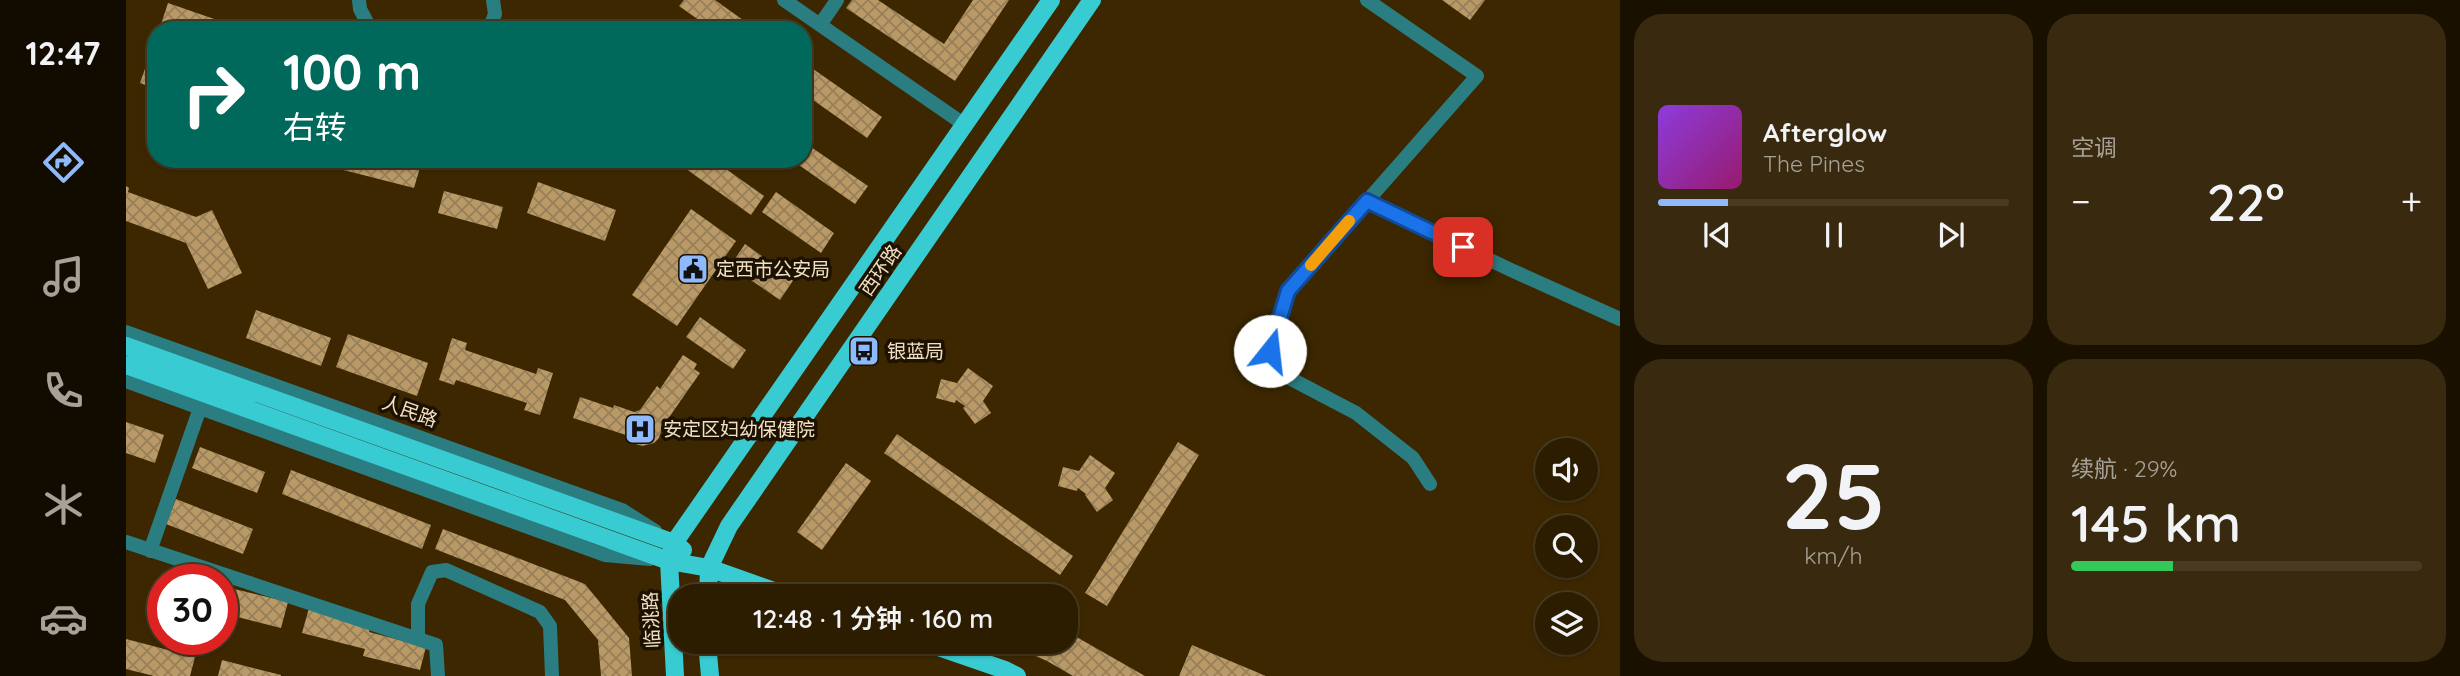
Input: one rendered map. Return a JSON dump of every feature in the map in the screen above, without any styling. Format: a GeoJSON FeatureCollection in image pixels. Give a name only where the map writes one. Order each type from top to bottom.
{"type":"FeatureCollection","features":[{"type":"Feature","properties":{"kind":"main road","name":"西环路"},"geometry":{"type":"LineString","coordinates":[[669,561],[674,543],[1051,0]]}},
{"type":"Feature","properties":{"kind":"main road","name":"西环路"},"geometry":{"type":"LineString","coordinates":[[709,568],[729,526],[1092,0]]}},
{"type":"Feature","properties":{"kind":"main road","name":"人民路"},"geometry":{"type":"LineString","coordinates":[[126,345],[674,543],[709,568]]}},
{"type":"Feature","properties":{"kind":"main road"},"geometry":{"type":"LineString","coordinates":[[126,365],[669,561],[709,568],[754,584]]}},
{"type":"Feature","properties":{"kind":"main road","name":"临洮路"},"geometry":{"type":"LineString","coordinates":[[669,561],[675,676]]}},
{"type":"Feature","properties":{"kind":"main road"},"geometry":{"type":"LineString","coordinates":[[708,584],[709,568]]}},
{"type":"Feature","properties":{"kind":"main road"},"geometry":{"type":"LineString","coordinates":[[709,654],[710,676]]}},
{"type":"Feature","properties":{"kind":"main road"},"geometry":{"type":"LineString","coordinates":[[957,654],[1017,676]]}},
{"type":"Feature","properties":{"kind":"street"},"geometry":{"type":"LineString","coordinates":[[359,0],[366,21]]}},
{"type":"Feature","properties":{"kind":"street"},"geometry":{"type":"LineString","coordinates":[[492,21],[495,14],[493,0]]}},
{"type":"Feature","properties":{"kind":"street"},"geometry":{"type":"LineString","coordinates":[[785,0],[965,125]]}},
{"type":"Feature","properties":{"kind":"street"},"geometry":{"type":"LineString","coordinates":[[820,25],[837,0]]}},
{"type":"Feature","properties":{"kind":"street"},"geometry":{"type":"LineString","coordinates":[[1367,0],[1477,76],[1288,291],[1270,351],[1276,371],[1356,413],[1413,458],[1430,484]]}},
{"type":"Feature","properties":{"kind":"street"},"geometry":{"type":"LineString","coordinates":[[1367,201],[1620,319]]}},
{"type":"Feature","properties":{"kind":"street","name":"人民路"},"geometry":{"type":"LineString","coordinates":[[126,332],[622,510],[674,543]]}},
{"type":"Feature","properties":{"kind":"street"},"geometry":{"type":"LineString","coordinates":[[126,381],[605,555],[669,561]]}},
{"type":"Feature","properties":{"kind":"street"},"geometry":{"type":"LineString","coordinates":[[150,551],[200,408]]}},
{"type":"Feature","properties":{"kind":"street"},"geometry":{"type":"LineString","coordinates":[[126,542],[436,645],[438,676]]}},
{"type":"Feature","properties":{"kind":"street"},"geometry":{"type":"LineString","coordinates":[[418,639],[418,604],[432,572],[446,570],[540,612],[550,626],[552,676]]}},
{"type":"Feature","properties":{"kind":"building"},"geometry":{"type":"Polygon","coordinates":[[[684,0],[715,0],[744,21],[700,21],[679,6],[684,0]]]}},
{"type":"Feature","properties":{"kind":"building"},"geometry":{"type":"Polygon","coordinates":[[[852,0],[878,0],[944,44],[973,0],[1009,0],[955,81],[846,8],[852,0]]]}},
{"type":"Feature","properties":{"kind":"building"},"geometry":{"type":"Polygon","coordinates":[[[1442,0],[1485,0],[1470,20],[1442,0]]]}},
{"type":"Feature","properties":{"kind":"building"},"geometry":{"type":"Polygon","coordinates":[[[168,3],[220,21],[162,21],[168,3]]]}},
{"type":"Feature","properties":{"kind":"building"},"geometry":{"type":"Polygon","coordinates":[[[147,63],[147,86],[140,83],[147,63]]]}},
{"type":"Feature","properties":{"kind":"building"},"geometry":{"type":"Polygon","coordinates":[[[812,68],[882,117],[867,138],[812,99],[812,68]]]}},
{"type":"Feature","properties":{"kind":"building"},"geometry":{"type":"Polygon","coordinates":[[[812,148],[868,186],[855,204],[803,168],[812,168],[812,148]]]}},
{"type":"Feature","properties":{"kind":"building"},"geometry":{"type":"Polygon","coordinates":[[[336,168],[420,168],[414,188],[336,168]]]}},
{"type":"Feature","properties":{"kind":"building"},"geometry":{"type":"Polygon","coordinates":[[[685,168],[725,168],[764,196],[751,215],[685,168]]]}},
{"type":"Feature","properties":{"kind":"building"},"geometry":{"type":"Polygon","coordinates":[[[538,182],[616,210],[605,241],[527,213],[538,182]]]}},
{"type":"Feature","properties":{"kind":"building"},"geometry":{"type":"Polygon","coordinates":[[[126,186],[129,188],[128,192],[196,217],[212,210],[242,273],[208,289],[186,243],[126,221],[126,186]]]}},
{"type":"Feature","properties":{"kind":"building"},"geometry":{"type":"Polygon","coordinates":[[[444,191],[503,207],[497,229],[438,213],[444,191]]]}},
{"type":"Feature","properties":{"kind":"building"},"geometry":{"type":"Polygon","coordinates":[[[776,192],[834,233],[821,253],[762,212],[776,192]]]}},
{"type":"Feature","properties":{"kind":"building"},"geometry":{"type":"Polygon","coordinates":[[[691,209],[736,241],[677,326],[632,295],[691,209]]]}},
{"type":"Feature","properties":{"kind":"building"},"geometry":{"type":"Polygon","coordinates":[[[745,244],[794,279],[780,300],[730,266],[745,244]]]}},
{"type":"Feature","properties":{"kind":"building"},"geometry":{"type":"Polygon","coordinates":[[[256,310],[331,338],[321,366],[246,338],[256,310]]]}},
{"type":"Feature","properties":{"kind":"building"},"geometry":{"type":"Polygon","coordinates":[[[700,317],[746,350],[733,369],[686,337],[700,317]]]}},
{"type":"Feature","properties":{"kind":"building"},"geometry":{"type":"Polygon","coordinates":[[[348,334],[428,363],[417,396],[336,367],[348,334]]]}},
{"type":"Feature","properties":{"kind":"building"},"geometry":{"type":"Polygon","coordinates":[[[452,338],[467,343],[465,350],[536,374],[538,368],[553,373],[540,415],[524,410],[527,403],[456,380],[454,385],[439,380],[452,338]]]}},
{"type":"Feature","properties":{"kind":"building"},"geometry":{"type":"Polygon","coordinates":[[[683,355],[697,364],[694,369],[700,373],[654,443],[642,446],[626,435],[573,418],[580,397],[613,408],[614,405],[634,412],[640,410],[657,386],[660,389],[683,355]]]}},
{"type":"Feature","properties":{"kind":"building"},"geometry":{"type":"Polygon","coordinates":[[[968,368],[993,386],[983,401],[991,413],[975,424],[963,408],[965,406],[956,400],[955,403],[936,398],[941,379],[957,383],[968,368]]]}},
{"type":"Feature","properties":{"kind":"building"},"geometry":{"type":"Polygon","coordinates":[[[126,422],[164,435],[155,463],[126,453],[126,422]]]}},
{"type":"Feature","properties":{"kind":"building"},"geometry":{"type":"Polygon","coordinates":[[[897,434],[1073,556],[1060,575],[884,453],[897,434]]]}},
{"type":"Feature","properties":{"kind":"building"},"geometry":{"type":"Polygon","coordinates":[[[1178,442],[1199,455],[1107,606],[1085,593],[1178,442]]]}},
{"type":"Feature","properties":{"kind":"building"},"geometry":{"type":"Polygon","coordinates":[[[200,447],[265,472],[257,493],[192,468],[200,447]]]}},
{"type":"Feature","properties":{"kind":"building"},"geometry":{"type":"Polygon","coordinates":[[[1090,455],[1115,473],[1105,488],[1113,500],[1097,512],[1086,494],[1078,488],[1077,491],[1058,486],[1063,467],[1079,471],[1090,455]]]}},
{"type":"Feature","properties":{"kind":"building"},"geometry":{"type":"Polygon","coordinates":[[[846,463],[871,481],[822,550],[797,532],[846,463]]]}},
{"type":"Feature","properties":{"kind":"building"},"geometry":{"type":"Polygon","coordinates":[[[291,470],[431,525],[422,549],[282,494],[291,470]]]}},
{"type":"Feature","properties":{"kind":"building"},"geometry":{"type":"Polygon","coordinates":[[[176,499],[253,529],[243,554],[166,524],[176,499]]]}},
{"type":"Feature","properties":{"kind":"building"},"geometry":{"type":"Polygon","coordinates":[[[443,529],[585,584],[629,638],[632,676],[601,676],[598,640],[565,600],[435,549],[443,529]]]}},
{"type":"Feature","properties":{"kind":"building"},"geometry":{"type":"Polygon","coordinates":[[[238,590],[288,602],[281,628],[238,617],[238,590]]]}},
{"type":"Feature","properties":{"kind":"building"},"geometry":{"type":"Polygon","coordinates":[[[309,608],[371,624],[369,632],[426,647],[420,670],[363,656],[365,649],[302,633],[309,608]]]}},
{"type":"Feature","properties":{"kind":"building"},"geometry":{"type":"Polygon","coordinates":[[[1078,638],[1145,676],[1073,676],[1031,654],[1078,654],[1078,638]]]}},
{"type":"Feature","properties":{"kind":"building"},"geometry":{"type":"Polygon","coordinates":[[[126,639],[147,644],[147,655],[195,657],[190,676],[154,676],[126,669],[126,639]]]}},
{"type":"Feature","properties":{"kind":"building"},"geometry":{"type":"Polygon","coordinates":[[[1192,645],[1266,676],[1179,676],[1192,645]]]}},
{"type":"Feature","properties":{"kind":"building"},"geometry":{"type":"Polygon","coordinates":[[[222,660],[281,675],[281,676],[218,676],[222,660]]]}},
{"type":"Feature","properties":{"kind":"slow traffic"},"geometry":{"type":"LineString","coordinates":[[1311,265],[1349,221]]}},
{"type":"Feature","properties":{"kind":"place","name":"定西市公安局"},"geometry":{"type":"Point","coordinates":[693,269]}},
{"type":"Feature","properties":{"kind":"place","name":"银蓝局"},"geometry":{"type":"Point","coordinates":[864,351]}},
{"type":"Feature","properties":{"kind":"place","name":"安定区妇幼保健院"},"geometry":{"type":"Point","coordinates":[640,429]}},
{"type":"Feature","properties":{"kind":"route"},"geometry":{"type":"LineString","coordinates":[[1270,351],[1288,291],[1367,201],[1463,247]]}}]}
